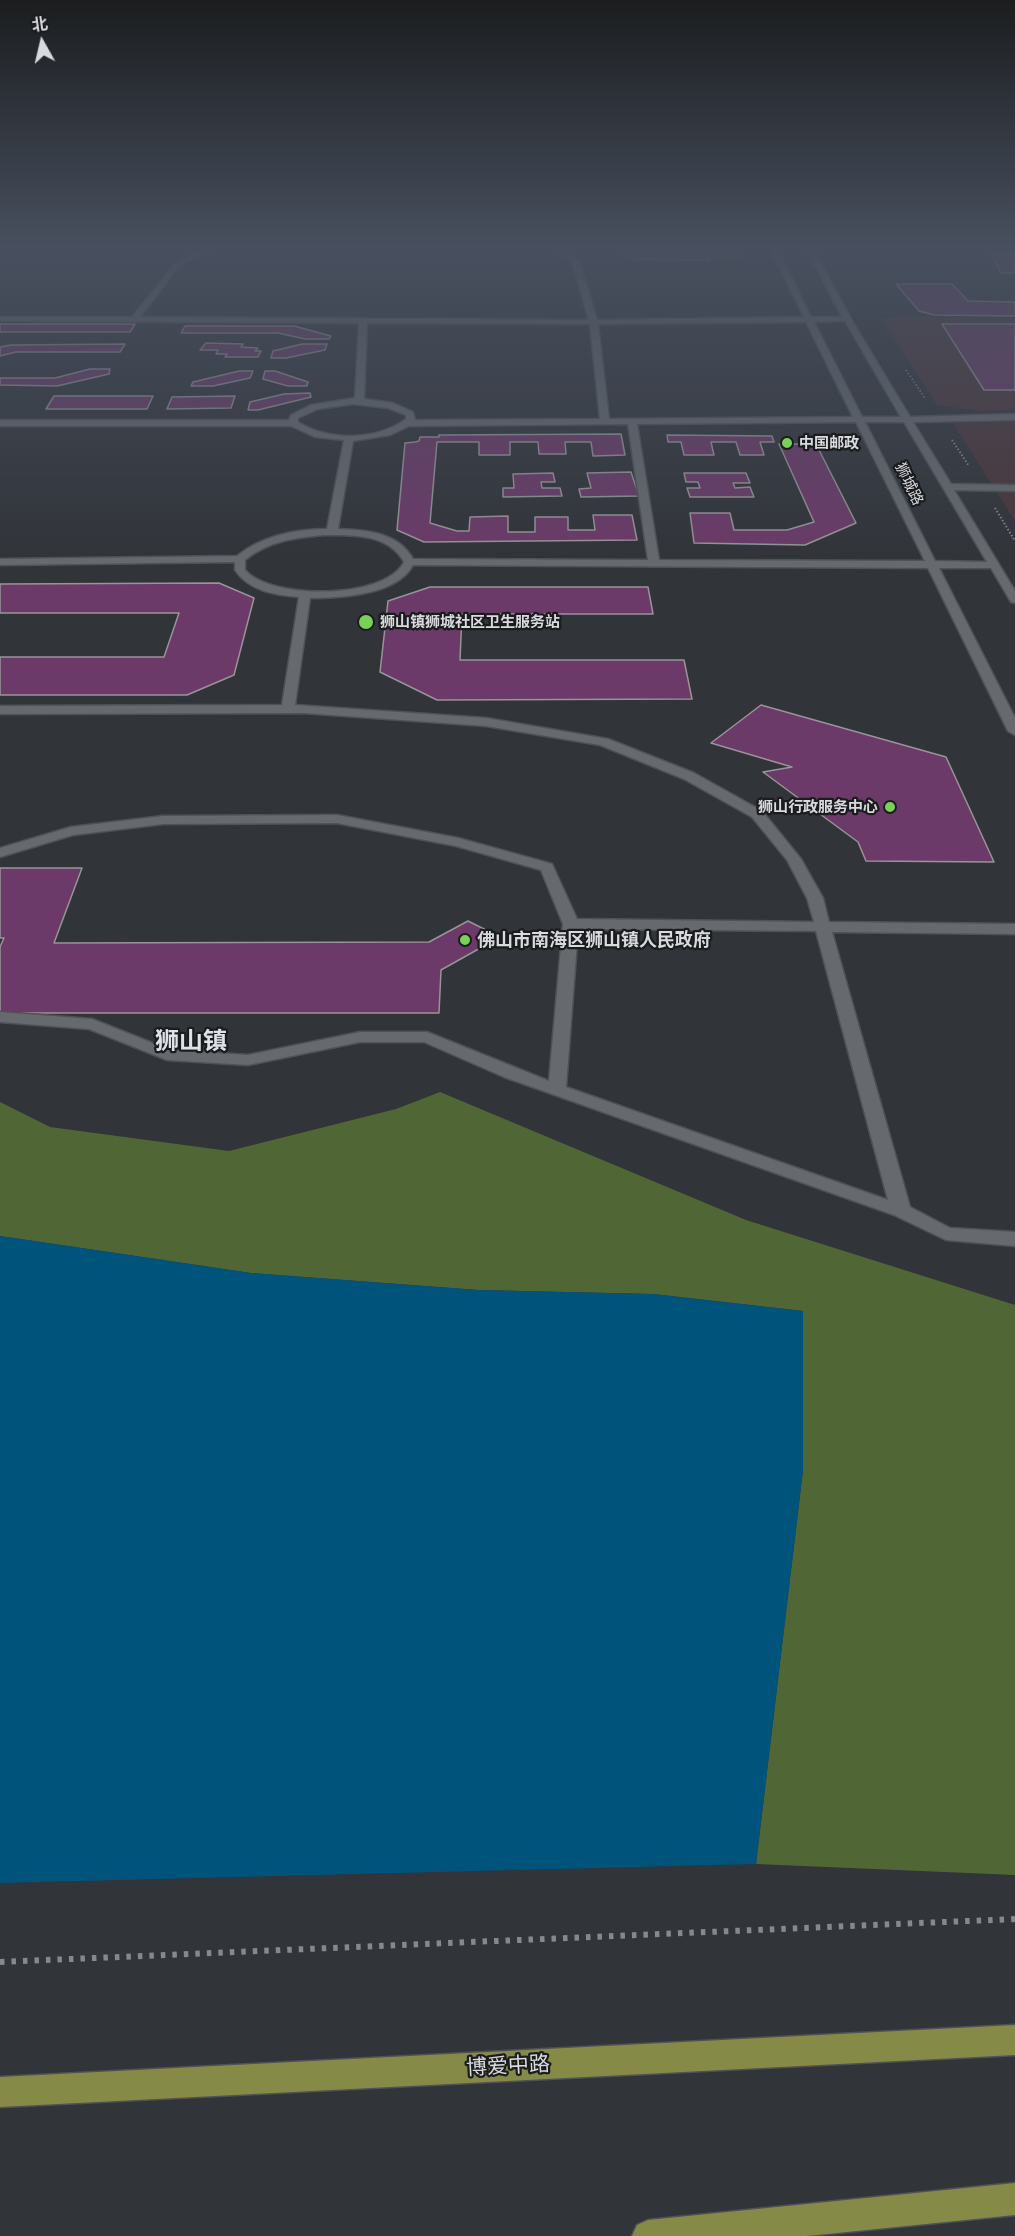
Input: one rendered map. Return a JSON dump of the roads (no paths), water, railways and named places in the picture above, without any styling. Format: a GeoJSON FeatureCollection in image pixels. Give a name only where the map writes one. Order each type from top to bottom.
{"type":"FeatureCollection","features":[{"type":"Feature","properties":{"kind":"main road","name":"博爱中路"},"geometry":{"type":"LineString","coordinates":[[0,2092],[1015,2040]]}},
{"type":"Feature","properties":{"kind":"main road"},"geometry":{"type":"LineString","coordinates":[[648,2236],[1015,2199]]}},
{"type":"Feature","properties":{"kind":"street"},"geometry":{"type":"LineString","coordinates":[[359,402],[361,354]]}},
{"type":"Feature","properties":{"kind":"street"},"geometry":{"type":"LineString","coordinates":[[597,354],[604,421]]}},
{"type":"Feature","properties":{"kind":"street","name":"狮城路"},"geometry":{"type":"LineString","coordinates":[[827,354],[1015,731]]}},
{"type":"Feature","properties":{"kind":"street","name":"狮城路"},"geometry":{"type":"LineString","coordinates":[[870,354],[1015,600]]}},
{"type":"Feature","properties":{"kind":"street"},"geometry":{"type":"LineString","coordinates":[[293,423],[294,417],[315,406],[359,402],[387,404],[402,409],[410,414],[409,423]]}},
{"type":"Feature","properties":{"kind":"street"},"geometry":{"type":"LineString","coordinates":[[0,434],[4,423],[293,423],[299,429],[311,434],[349,438],[393,432],[409,423],[1015,417]]}},
{"type":"Feature","properties":{"kind":"street"},"geometry":{"type":"LineString","coordinates":[[632,421],[654,563]]}},
{"type":"Feature","properties":{"kind":"street"},"geometry":{"type":"LineString","coordinates":[[332,532],[349,438]]}},
{"type":"Feature","properties":{"kind":"street"},"geometry":{"type":"LineString","coordinates":[[949,487],[1015,488]]}},
{"type":"Feature","properties":{"kind":"street"},"geometry":{"type":"LineString","coordinates":[[0,562],[240,560],[251,549],[270,540],[295,534],[332,532],[372,535],[393,542],[406,551],[409,562],[403,573],[374,587],[346,592],[305,594],[286,592],[250,580],[240,570],[240,560]]}},
{"type":"Feature","properties":{"kind":"street"},"geometry":{"type":"LineString","coordinates":[[409,562],[994,565]]}},
{"type":"Feature","properties":{"kind":"street"},"geometry":{"type":"LineString","coordinates":[[288,709],[305,594]]}},
{"type":"Feature","properties":{"kind":"street"},"geometry":{"type":"LineString","coordinates":[[0,710],[288,709],[486,722],[603,742],[689,776],[757,814],[794,859],[815,898],[901,1211]]}},
{"type":"Feature","properties":{"kind":"street"},"geometry":{"type":"LineString","coordinates":[[0,853],[71,831],[163,820],[337,819],[458,842],[547,867],[571,924],[557,1090]]}},
{"type":"Feature","properties":{"kind":"street"},"geometry":{"type":"LineString","coordinates":[[571,924],[1015,928]]}},
{"type":"Feature","properties":{"kind":"street"},"geometry":{"type":"LineString","coordinates":[[0,1017],[92,1024],[167,1055],[248,1060],[360,1037],[427,1037],[510,1073],[901,1211],[946,1234],[1015,1239]]}},
{"type":"Feature","properties":{"kind":"water"},"geometry":{"type":"Polygon","coordinates":[[[0,1236],[251,1273],[478,1290],[653,1294],[803,1311],[803,1470],[756,1864],[0,1883],[0,1236]]]}},
{"type":"Feature","properties":{"kind":"place","name":"中国邮政"},"geometry":{"type":"Point","coordinates":[787,443]}},
{"type":"Feature","properties":{"kind":"place","name":"狮山镇狮城社区卫生服务站"},"geometry":{"type":"Point","coordinates":[366,622]}},
{"type":"Feature","properties":{"kind":"place","name":"狮山行政服务中心"},"geometry":{"type":"Point","coordinates":[890,807]}},
{"type":"Feature","properties":{"kind":"place","name":"佛山市南海区狮山镇人民政府"},"geometry":{"type":"Point","coordinates":[465,940]}},
{"type":"Feature","properties":{"kind":"district","name":"狮山镇"},"geometry":{"type":"Point","coordinates":[191,1041]}}]}
